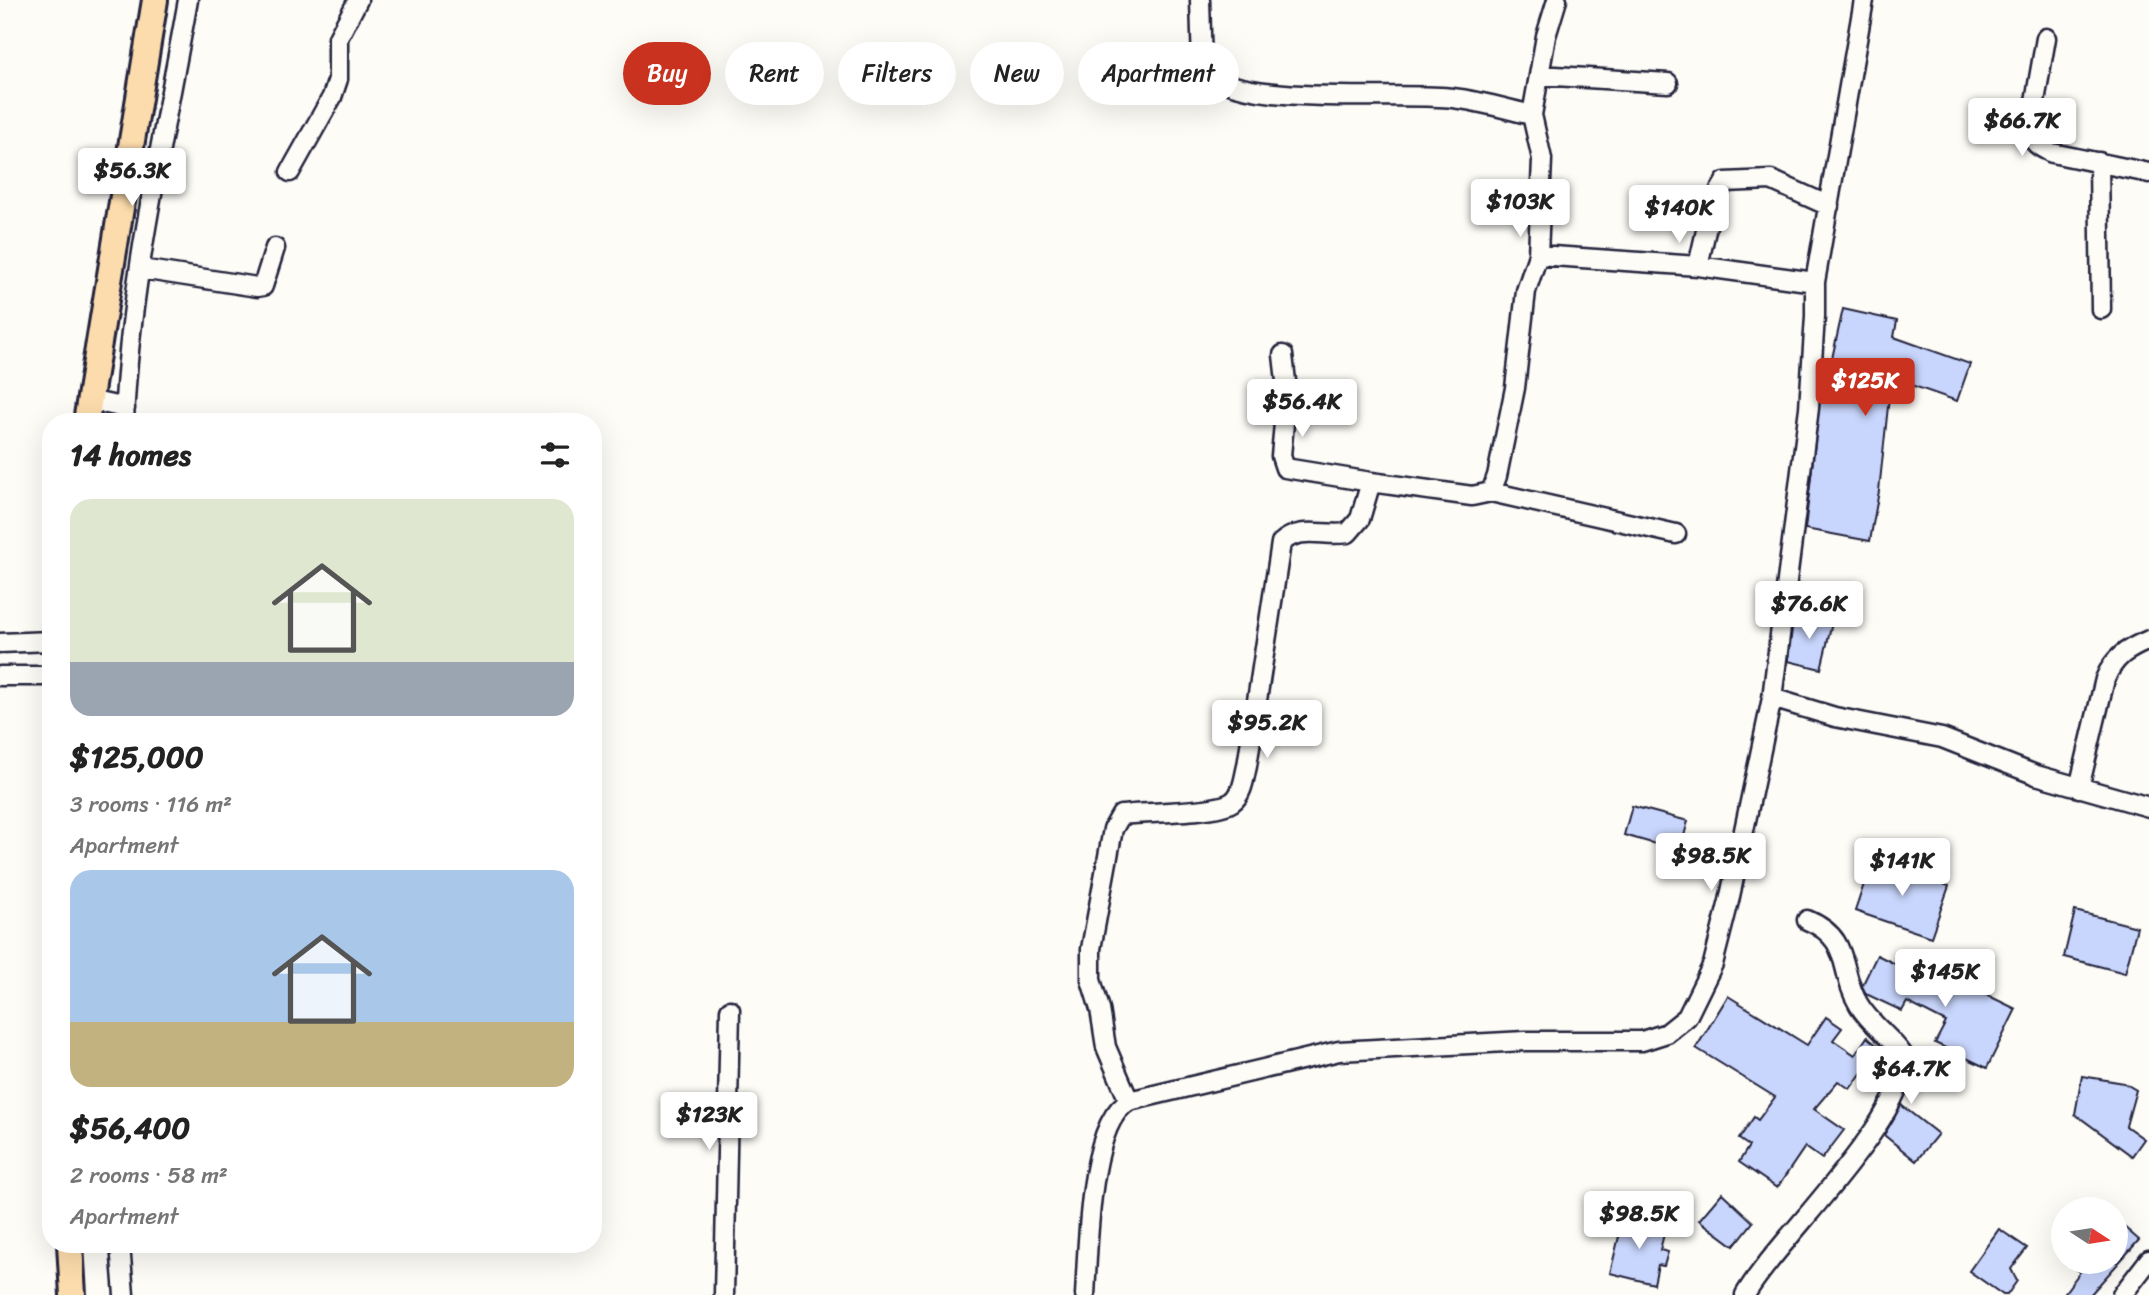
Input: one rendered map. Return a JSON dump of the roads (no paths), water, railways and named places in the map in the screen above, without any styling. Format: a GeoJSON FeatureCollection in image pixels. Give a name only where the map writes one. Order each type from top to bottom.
{"type":"FeatureCollection","features":[{"type":"Feature","properties":{"kind":"highway"},"geometry":{"type":"LineString","coordinates":[[88,411],[155,0]]}},
{"type":"Feature","properties":{"kind":"highway"},"geometry":{"type":"LineString","coordinates":[[71,1253],[73,1295]]}},
{"type":"Feature","properties":{"kind":"street"},"geometry":{"type":"LineString","coordinates":[[125,413],[141,269],[188,0]]}},
{"type":"Feature","properties":{"kind":"street"},"geometry":{"type":"LineString","coordinates":[[290,172],[332,97],[338,79],[338,38],[358,0]]}},
{"type":"Feature","properties":{"kind":"street"},"geometry":{"type":"LineString","coordinates":[[1199,0],[1202,66],[1220,83],[1294,95],[1453,98],[1532,115]]}},
{"type":"Feature","properties":{"kind":"street"},"geometry":{"type":"LineString","coordinates":[[1491,492],[1497,476],[1515,388],[1526,291],[1538,255],[1542,159],[1532,115],[1546,36],[1557,0]]}},
{"type":"Feature","properties":{"kind":"street"},"geometry":{"type":"LineString","coordinates":[[1085,1295],[1098,1162],[1112,1114],[1129,1101],[1339,1051],[1525,1041],[1642,1041],[1667,1033],[1687,1017],[1713,964],[1772,698],[1809,408],[1815,282],[1864,0]]}},
{"type":"Feature","properties":{"kind":"street"},"geometry":{"type":"LineString","coordinates":[[2046,38],[2030,130],[2031,139],[2038,147],[2052,153],[2149,173]]}},
{"type":"Feature","properties":{"kind":"street"},"geometry":{"type":"LineString","coordinates":[[1539,75],[1668,83]]}},
{"type":"Feature","properties":{"kind":"street"},"geometry":{"type":"LineString","coordinates":[[2099,162],[2101,309]]}},
{"type":"Feature","properties":{"kind":"street"},"geometry":{"type":"LineString","coordinates":[[1698,266],[1712,204],[1726,182],[1770,180],[1829,206]]}},
{"type":"Feature","properties":{"kind":"street"},"geometry":{"type":"LineString","coordinates":[[141,269],[257,287],[267,280],[275,248]]}},
{"type":"Feature","properties":{"kind":"street"},"geometry":{"type":"LineString","coordinates":[[1538,255],[1698,266],[1815,282]]}},
{"type":"Feature","properties":{"kind":"street"},"geometry":{"type":"LineString","coordinates":[[1283,355],[1287,390],[1281,456],[1285,468],[1472,496],[1491,492],[1676,534]]}},
{"type":"Feature","properties":{"kind":"street"},"geometry":{"type":"LineString","coordinates":[[88,411],[106,413]]}},
{"type":"Feature","properties":{"kind":"street"},"geometry":{"type":"LineString","coordinates":[[1129,1101],[1106,1047],[1090,966],[1106,863],[1117,819],[1121,815],[1224,805],[1238,796],[1247,766],[1281,544],[1292,534],[1300,532],[1348,533],[1360,519],[1371,482]]}},
{"type":"Feature","properties":{"kind":"street"},"geometry":{"type":"LineString","coordinates":[[2079,788],[2105,679],[2112,663],[2126,650],[2149,640]]}},
{"type":"Feature","properties":{"kind":"street"},"geometry":{"type":"LineString","coordinates":[[0,643],[42,641]]}},
{"type":"Feature","properties":{"kind":"street"},"geometry":{"type":"LineString","coordinates":[[0,676],[42,676]]}},
{"type":"Feature","properties":{"kind":"street"},"geometry":{"type":"LineString","coordinates":[[1772,698],[1835,717],[1942,738],[2079,788],[2149,807]]}},
{"type":"Feature","properties":{"kind":"street"},"geometry":{"type":"LineString","coordinates":[[1745,1295],[1834,1184],[1887,1108],[1903,1073],[1903,1055],[1856,1001],[1834,936],[1807,920]]}},
{"type":"Feature","properties":{"kind":"street"},"geometry":{"type":"LineString","coordinates":[[724,1295],[730,1010]]}},
{"type":"Feature","properties":{"kind":"street"},"geometry":{"type":"LineString","coordinates":[[121,1253],[124,1295]]}},
{"type":"Feature","properties":{"kind":"street"},"geometry":{"type":"LineString","coordinates":[[2122,1295],[2149,1260]]}}]}
